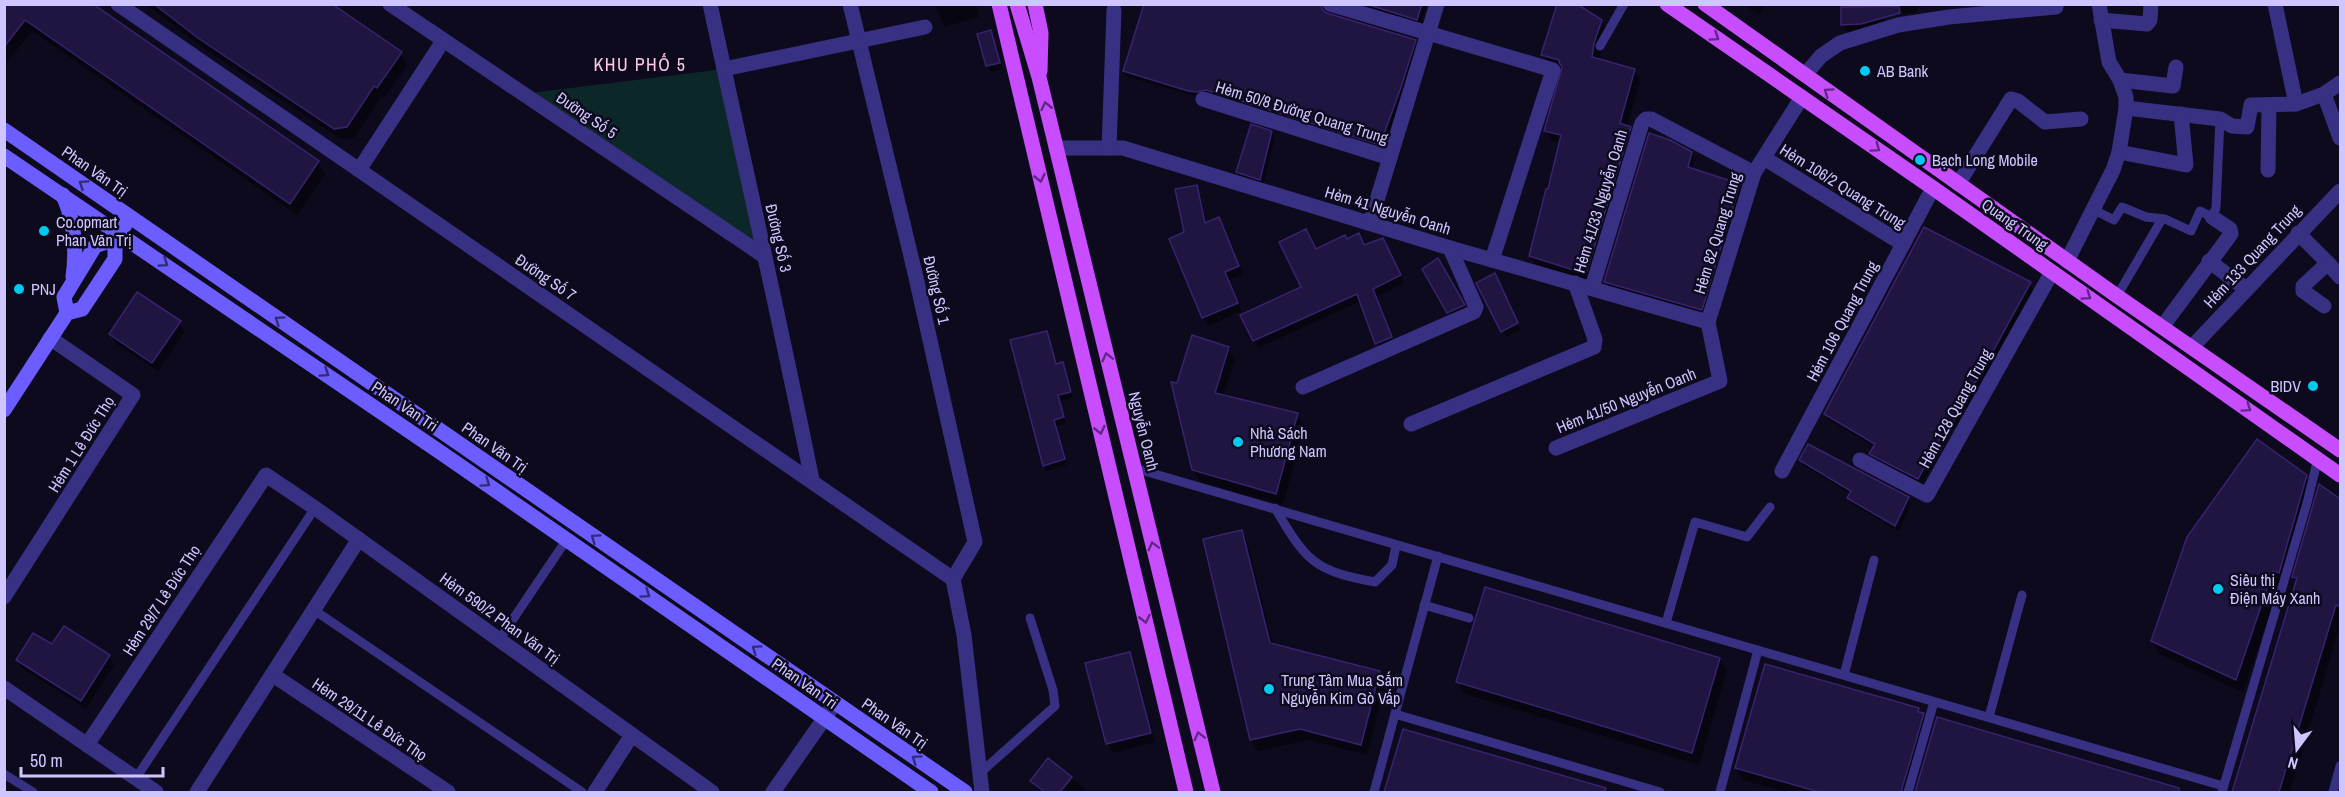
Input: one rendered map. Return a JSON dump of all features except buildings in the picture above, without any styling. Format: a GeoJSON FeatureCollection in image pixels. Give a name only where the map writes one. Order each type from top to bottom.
{"type":"FeatureCollection","features":[{"type":"Feature","properties":{"kind":"main road"},"geometry":{"type":"LineString","coordinates":[[989,4],[995,30],[1017,81]]}},
{"type":"Feature","properties":{"kind":"main road"},"geometry":{"type":"LineString","coordinates":[[999,4],[1186,792]]}},
{"type":"Feature","properties":{"kind":"main road","name":"Nguyễn Oanh"},"geometry":{"type":"LineString","coordinates":[[1017,4],[1039,77],[1213,792]]}},
{"type":"Feature","properties":{"kind":"main road","name":"Nguyễn Oanh"},"geometry":{"type":"LineString","coordinates":[[1035,4],[1041,39],[1039,77]]}},
{"type":"Feature","properties":{"kind":"main road","name":"Quang Trung"},"geometry":{"type":"LineString","coordinates":[[1667,4],[2340,475]]}},
{"type":"Feature","properties":{"kind":"main road","name":"Quang Trung"},"geometry":{"type":"LineString","coordinates":[[1705,4],[2067,261],[2336,446]]}},
{"type":"Feature","properties":{"kind":"main road","name":"Phan Văn Trị"},"geometry":{"type":"LineString","coordinates":[[4,130],[965,792]]}},
{"type":"Feature","properties":{"kind":"main road","name":"Phan Van Tri"},"geometry":{"type":"LineString","coordinates":[[4,156],[63,195],[117,236],[567,539],[931,792]]}},
{"type":"Feature","properties":{"kind":"main road"},"geometry":{"type":"LineString","coordinates":[[63,195],[71,214],[75,233],[73,283]]}},
{"type":"Feature","properties":{"kind":"main road"},"geometry":{"type":"LineString","coordinates":[[4,410],[67,313],[82,309],[115,258],[117,236],[130,217]]}},
{"type":"Feature","properties":{"kind":"main road"},"geometry":{"type":"LineString","coordinates":[[67,313],[64,297],[95,246],[117,236]]}},
{"type":"Feature","properties":{"kind":"main road"},"geometry":{"type":"LineString","coordinates":[[2318,458],[2336,446]]}},
{"type":"Feature","properties":{"kind":"street","name":"Đường Số 7"},"geometry":{"type":"LineString","coordinates":[[118,4],[953,579]]}},
{"type":"Feature","properties":{"kind":"street","name":"Đường Số 5"},"geometry":{"type":"LineString","coordinates":[[390,4],[764,256]]}},
{"type":"Feature","properties":{"kind":"street","name":"Đường Số 3"},"geometry":{"type":"LineString","coordinates":[[710,4],[776,303],[812,480]]}},
{"type":"Feature","properties":{"kind":"street","name":"Đường Số 1"},"geometry":{"type":"LineString","coordinates":[[850,4],[915,273],[975,542],[953,579]]}},
{"type":"Feature","properties":{"kind":"street"},"geometry":{"type":"LineString","coordinates":[[1330,4],[1553,70],[1492,260]]}},
{"type":"Feature","properties":{"kind":"street"},"geometry":{"type":"LineString","coordinates":[[1370,223],[1437,4]]}},
{"type":"Feature","properties":{"kind":"street"},"geometry":{"type":"LineString","coordinates":[[2067,261],[2119,152],[2126,108],[2126,97],[2120,80],[2109,62],[2100,12],[2147,24],[2150,20],[2151,4]]}},
{"type":"Feature","properties":{"kind":"street"},"geometry":{"type":"LineString","coordinates":[[2275,4],[2296,104]]}},
{"type":"Feature","properties":{"kind":"street"},"geometry":{"type":"LineString","coordinates":[[1805,75],[1821,56],[1840,43],[1898,25],[1980,9],[2056,7]]}},
{"type":"Feature","properties":{"kind":"street"},"geometry":{"type":"LineString","coordinates":[[1109,148],[1114,10]]}},
{"type":"Feature","properties":{"kind":"street"},"geometry":{"type":"LineString","coordinates":[[724,69],[925,27]]}},
{"type":"Feature","properties":{"kind":"street"},"geometry":{"type":"LineString","coordinates":[[359,170],[443,40]]}},
{"type":"Feature","properties":{"kind":"street"},"geometry":{"type":"LineString","coordinates":[[2120,80],[2173,86],[2176,67]]}},
{"type":"Feature","properties":{"kind":"street"},"geometry":{"type":"LineString","coordinates":[[2126,108],[2220,119],[2232,126],[2247,127],[2251,105],[2296,104],[2324,94],[2340,83]]}},
{"type":"Feature","properties":{"kind":"street"},"geometry":{"type":"LineString","coordinates":[[2324,94],[2340,138]]}},
{"type":"Feature","properties":{"kind":"street","name":"Hẻm 82 Quang Trung"},"geometry":{"type":"LineString","coordinates":[[1708,322],[1754,173],[1802,97]]}},
{"type":"Feature","properties":{"kind":"street","name":"Hẻm 50/8 Đường Quang Trung"},"geometry":{"type":"LineString","coordinates":[[1203,99],[1390,158]]}},
{"type":"Feature","properties":{"kind":"street"},"geometry":{"type":"LineString","coordinates":[[1958,184],[2011,99],[2018,101],[2045,122],[2081,120]]}},
{"type":"Feature","properties":{"kind":"street"},"geometry":{"type":"LineString","coordinates":[[2268,170],[2269,105]]}},
{"type":"Feature","properties":{"kind":"street"},"geometry":{"type":"LineString","coordinates":[[2119,152],[2186,165],[2181,114]]}},
{"type":"Feature","properties":{"kind":"street","name":"Hẻm 41/33 Nguyễn Oanh"},"geometry":{"type":"LineString","coordinates":[[1592,288],[1642,123],[1646,120],[1651,119],[1754,173]]}},
{"type":"Feature","properties":{"kind":"street","name":"Hẻm 41 Nguyễn Oanh"},"geometry":{"type":"LineString","coordinates":[[1056,148],[1123,148],[1450,248],[1708,322]]}},
{"type":"Feature","properties":{"kind":"street","name":"Hẻm 106/2 Quang Trung"},"geometry":{"type":"LineString","coordinates":[[1764,158],[1904,244]]}},
{"type":"Feature","properties":{"kind":"street","name":"Hẻm 106 Quang Trung"},"geometry":{"type":"LineString","coordinates":[[1782,471],[1933,188]]}},
{"type":"Feature","properties":{"kind":"street","name":"Hẻm 133 Quang Trung"},"geometry":{"type":"LineString","coordinates":[[2192,347],[2340,190]]}},
{"type":"Feature","properties":{"kind":"street"},"geometry":{"type":"LineString","coordinates":[[2162,327],[2232,231],[2212,217]]}},
{"type":"Feature","properties":{"kind":"street"},"geometry":{"type":"LineString","coordinates":[[2298,233],[2340,276]]}},
{"type":"Feature","properties":{"kind":"street"},"geometry":{"type":"LineString","coordinates":[[1303,387],[1474,312],[1476,307],[1450,248]]}},
{"type":"Feature","properties":{"kind":"street"},"geometry":{"type":"LineString","coordinates":[[2209,261],[2246,289]]}},
{"type":"Feature","properties":{"kind":"street"},"geometry":{"type":"LineString","coordinates":[[2324,306],[2302,289],[2328,263]]}},
{"type":"Feature","properties":{"kind":"street","name":"Hẻm 128 Quang Trung"},"geometry":{"type":"LineString","coordinates":[[1860,460],[1927,495],[2052,272]]}},
{"type":"Feature","properties":{"kind":"street"},"geometry":{"type":"LineString","coordinates":[[1411,424],[1594,346],[1595,339],[1575,283]]}},
{"type":"Feature","properties":{"kind":"street","name":"Hẻm 41/50 Nguyễn Oanh"},"geometry":{"type":"LineString","coordinates":[[1556,448],[1720,381],[1708,322]]}},
{"type":"Feature","properties":{"kind":"street","name":"Hẻm 1 Lê Đức Thọ"},"geometry":{"type":"LineString","coordinates":[[4,597],[133,395],[50,338]]}},
{"type":"Feature","properties":{"kind":"street","name":"Hẻm 590/2 Phan Văn Trị"},"geometry":{"type":"LineString","coordinates":[[266,475],[712,792]]}},
{"type":"Feature","properties":{"kind":"street","name":"Hẻm 29/7 Lê Đức Thọ"},"geometry":{"type":"LineString","coordinates":[[87,746],[266,475]]}},
{"type":"Feature","properties":{"kind":"street"},"geometry":{"type":"LineString","coordinates":[[197,792],[359,539]]}},
{"type":"Feature","properties":{"kind":"street"},"geometry":{"type":"LineString","coordinates":[[953,579],[964,635],[981,792]]}},
{"type":"Feature","properties":{"kind":"street","name":"Hẻm 29/11 Lê Đức Thọ"},"geometry":{"type":"LineString","coordinates":[[273,675],[448,792]]}},
{"type":"Feature","properties":{"kind":"street"},"geometry":{"type":"LineString","coordinates":[[6,692],[156,792]]}},
{"type":"Feature","properties":{"kind":"street"},"geometry":{"type":"LineString","coordinates":[[773,792],[834,703]]}},
{"type":"Feature","properties":{"kind":"street"},"geometry":{"type":"LineString","coordinates":[[596,792],[632,735]]}},
{"type":"Feature","properties":{"kind":"lane"},"geometry":{"type":"LineString","coordinates":[[1600,46],[1624,4]]}},
{"type":"Feature","properties":{"kind":"lane"},"geometry":{"type":"LineString","coordinates":[[2092,209],[2114,220],[2122,207],[2146,217],[2162,219],[2190,231],[2200,211],[2212,217],[2216,208],[2220,119]]}},
{"type":"Feature","properties":{"kind":"lane"},"geometry":{"type":"LineString","coordinates":[[2117,296],[2162,219]]}},
{"type":"Feature","properties":{"kind":"lane"},"geometry":{"type":"LineString","coordinates":[[1134,468],[1989,717],[2222,789],[2307,503],[2318,458]]}},
{"type":"Feature","properties":{"kind":"lane"},"geometry":{"type":"LineString","coordinates":[[1666,623],[1695,522],[1747,537],[1770,507]]}},
{"type":"Feature","properties":{"kind":"lane"},"geometry":{"type":"LineString","coordinates":[[136,778],[315,508]]}},
{"type":"Feature","properties":{"kind":"lane"},"geometry":{"type":"LineString","coordinates":[[1275,508],[1293,538],[1314,563],[1343,576],[1376,582],[1392,565],[1396,546]]}},
{"type":"Feature","properties":{"kind":"lane"},"geometry":{"type":"LineString","coordinates":[[499,640],[567,539]]}},
{"type":"Feature","properties":{"kind":"lane"},"geometry":{"type":"LineString","coordinates":[[1374,792],[1438,556]]}},
{"type":"Feature","properties":{"kind":"lane"},"geometry":{"type":"LineString","coordinates":[[1844,675],[1874,560]]}},
{"type":"Feature","properties":{"kind":"lane"},"geometry":{"type":"LineString","coordinates":[[1989,717],[2022,595]]}},
{"type":"Feature","properties":{"kind":"lane"},"geometry":{"type":"LineString","coordinates":[[1424,605],[1469,618]]}},
{"type":"Feature","properties":{"kind":"lane"},"geometry":{"type":"LineString","coordinates":[[314,610],[582,792]]}},
{"type":"Feature","properties":{"kind":"lane"},"geometry":{"type":"LineString","coordinates":[[980,774],[1055,706],[1053,690],[1030,618]]}},
{"type":"Feature","properties":{"kind":"lane"},"geometry":{"type":"LineString","coordinates":[[1720,792],[1758,650]]}},
{"type":"Feature","properties":{"kind":"lane"},"geometry":{"type":"LineString","coordinates":[[1908,792],[1934,702]]}},
{"type":"Feature","properties":{"kind":"lane"},"geometry":{"type":"LineString","coordinates":[[1395,714],[1660,792]]}},
{"type":"Feature","properties":{"kind":"lane"},"geometry":{"type":"LineString","coordinates":[[2333,792],[2340,766]]}},
{"type":"Feature","properties":{"kind":"lane"},"geometry":{"type":"LineString","coordinates":[[4,774],[33,792]]}},
{"type":"Feature","properties":{"kind":"green space"},"geometry":{"type":"Polygon","coordinates":[[[724,69],[764,256],[523,94],[724,69]]]}},
{"type":"Feature","properties":{"kind":"place","name":"AB Bank"},"geometry":{"type":"Point","coordinates":[1865,71]}},
{"type":"Feature","properties":{"kind":"place","name":"Bạch Long Mobile"},"geometry":{"type":"Point","coordinates":[1920,160]}},
{"type":"Feature","properties":{"kind":"place","name":"Co.opmart Phan Văn Trị"},"geometry":{"type":"Point","coordinates":[44,231]}},
{"type":"Feature","properties":{"kind":"place","name":"PNJ"},"geometry":{"type":"Point","coordinates":[19,289]}},
{"type":"Feature","properties":{"kind":"place","name":"BIDV"},"geometry":{"type":"Point","coordinates":[2313,386]}},
{"type":"Feature","properties":{"kind":"place","name":"Nhà Sách Phương Nam"},"geometry":{"type":"Point","coordinates":[1238,442]}},
{"type":"Feature","properties":{"kind":"place","name":"Siêu thị Điện Máy Xanh"},"geometry":{"type":"Point","coordinates":[2218,589]}},
{"type":"Feature","properties":{"kind":"place","name":"Trung Tâm Mua Sắm Nguyễn Kim Gò Vấp"},"geometry":{"type":"Point","coordinates":[1269,689]}},
{"type":"Feature","properties":{"kind":"district","name":"KHU PHỐ 5"},"geometry":{"type":"Point","coordinates":[640,64]}}]}
